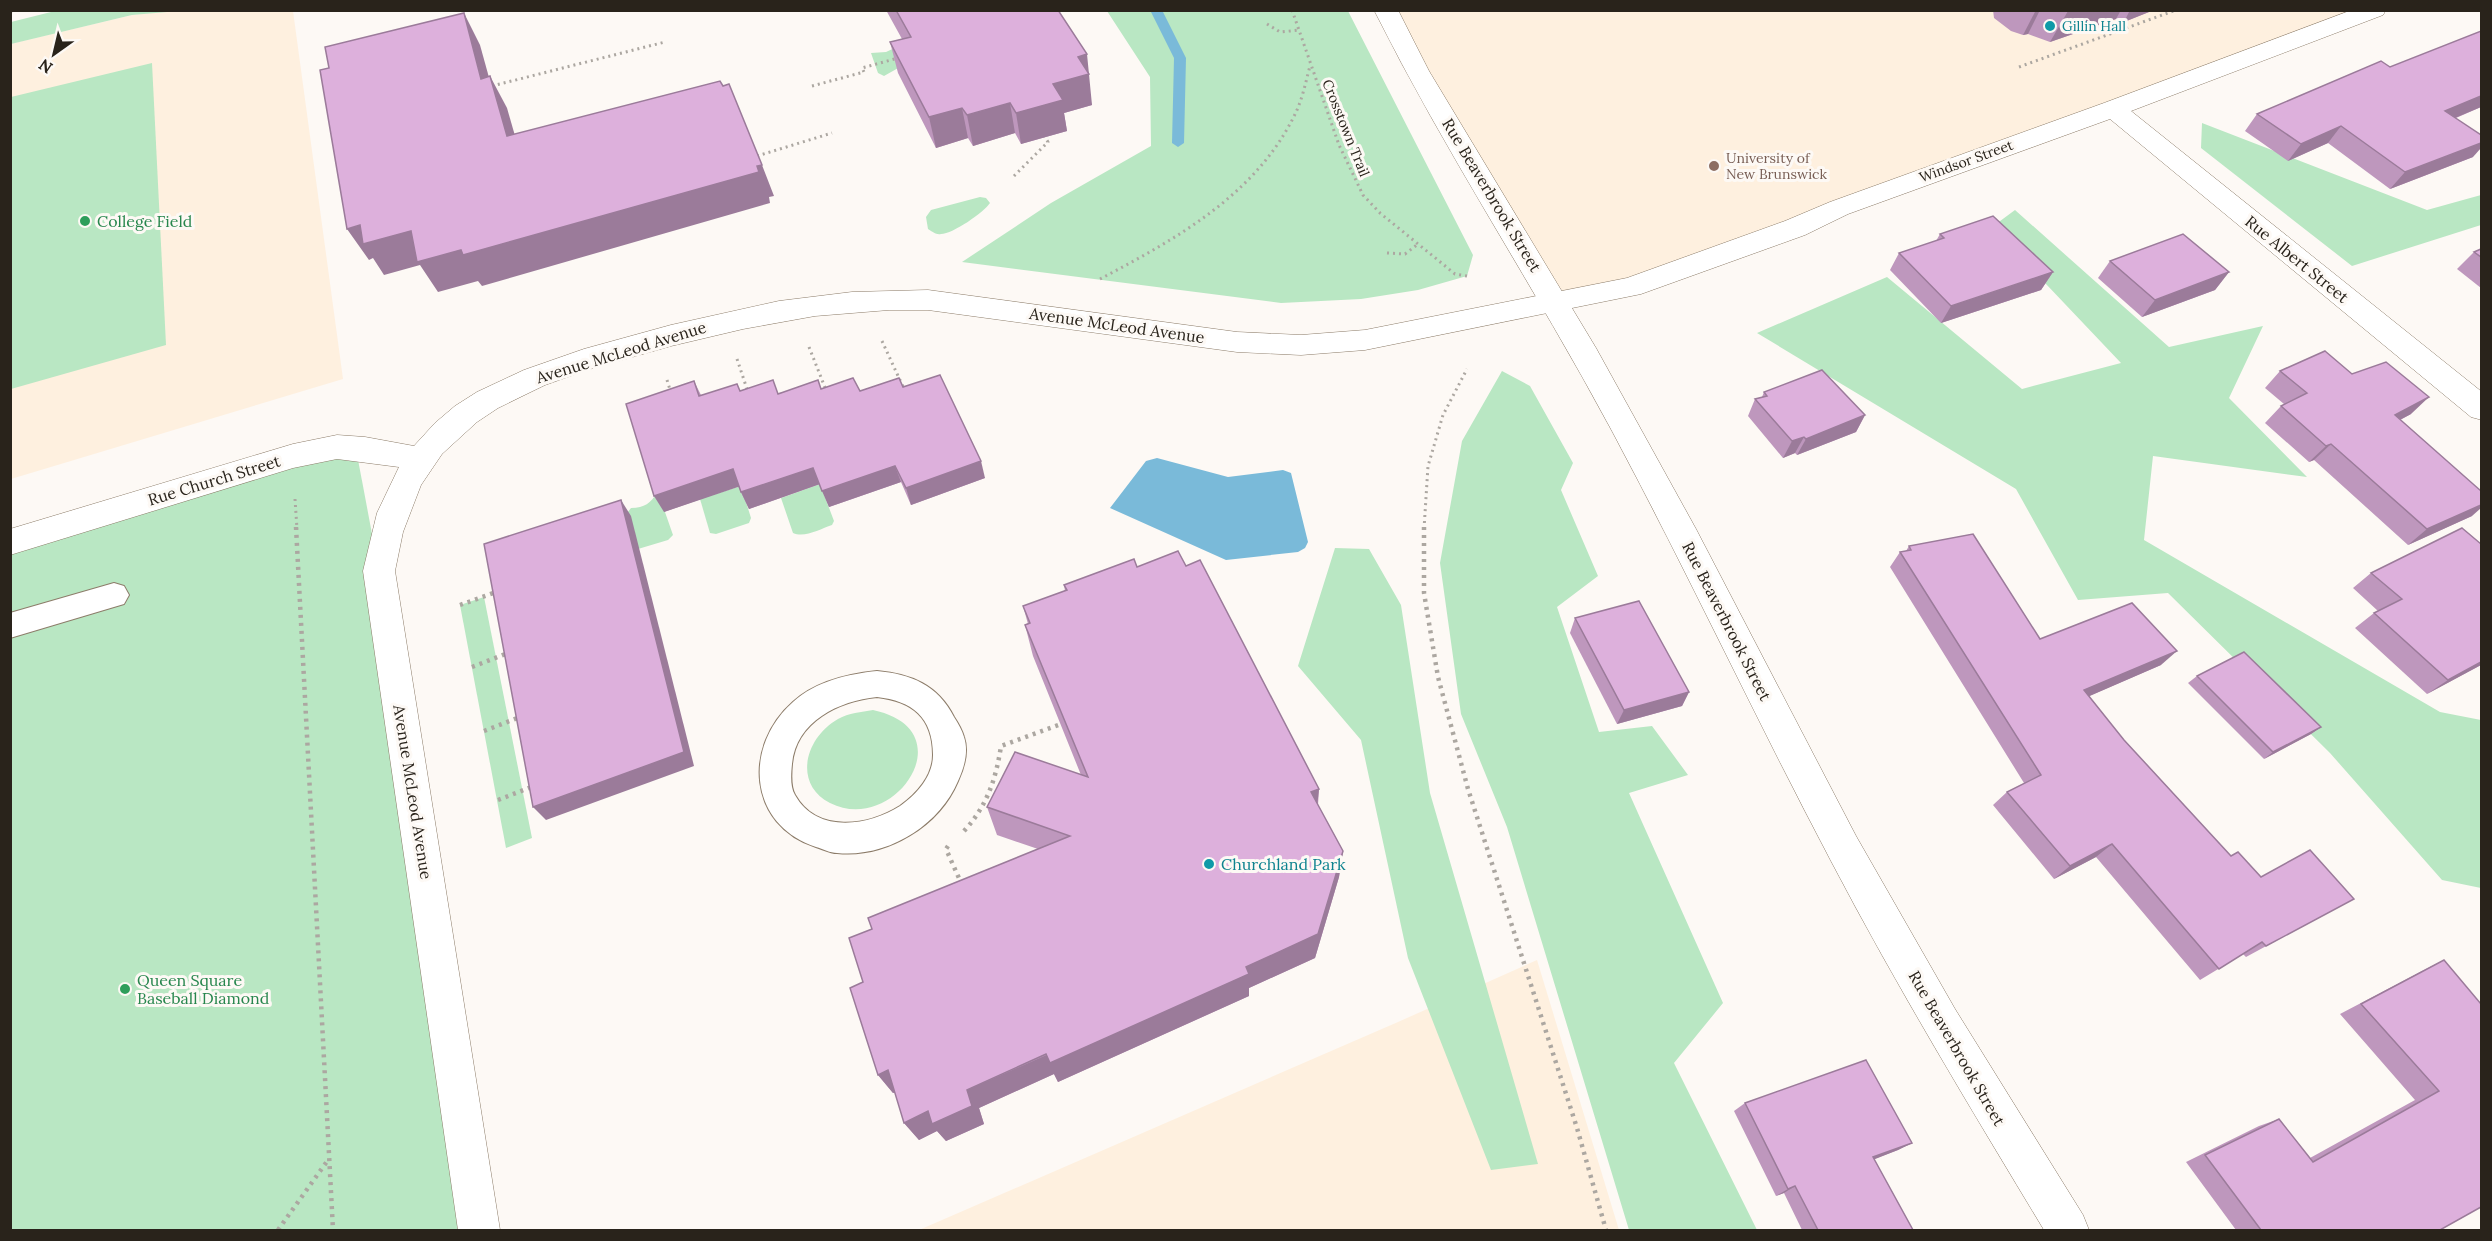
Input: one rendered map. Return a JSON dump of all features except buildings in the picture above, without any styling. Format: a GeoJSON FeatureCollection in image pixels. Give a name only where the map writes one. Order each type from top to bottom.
{"type":"FeatureCollection","features":[{"type":"Feature","properties":{"kind":"street","name":"Rue Beaverbrook Street"},"geometry":{"type":"LineString","coordinates":[[1386,10],[1417,72],[1555,302],[1684,538],[1843,848],[1941,1023],[2068,1230]]}},
{"type":"Feature","properties":{"kind":"street","name":"Windsor Street"},"geometry":{"type":"LineString","coordinates":[[1555,302],[1631,287],[1795,228],[1850,204],[2113,109],[2375,10]]}},
{"type":"Feature","properties":{"kind":"street","name":"Rue Albert Street"},"geometry":{"type":"LineString","coordinates":[[2113,109],[2481,409]]}},
{"type":"Feature","properties":{"kind":"street","name":"Avenue McLeod Avenue"},"geometry":{"type":"LineString","coordinates":[[479,1230],[379,571],[386,529],[400,494],[421,459],[446,431],[474,409],[521,382],[580,361],[728,320],[834,302],[884,299],[928,300],[1237,342],[1300,345],[1365,340],[1555,302]]}},
{"type":"Feature","properties":{"kind":"street","name":"Rue Church Street"},"geometry":{"type":"LineString","coordinates":[[10,542],[293,456],[337,447],[365,449],[421,459]]}},
{"type":"Feature","properties":{"kind":"lane"},"geometry":{"type":"LineString","coordinates":[[10,626],[114,595]]}},
{"type":"Feature","properties":{"kind":"lane"},"geometry":{"type":"LineString","coordinates":[[877,684],[905,689],[928,701],[944,721],[950,747],[947,773],[941,783],[932,799],[909,820],[881,834],[849,840],[822,836],[798,823],[783,805],[774,783],[775,758],[785,734],[802,713],[824,697],[850,686],[877,684]]}},
{"type":"Feature","properties":{"kind":"path"},"geometry":{"type":"LineString","coordinates":[[10,12],[18,10]]}},
{"type":"Feature","properties":{"kind":"path","name":"Crosstown Trail"},"geometry":{"type":"LineString","coordinates":[[1292,10],[1339,145],[1363,195],[1380,213],[1455,274],[1467,276]]}},
{"type":"Feature","properties":{"kind":"path"},"geometry":{"type":"LineString","coordinates":[[2019,67],[2176,10]]}},
{"type":"Feature","properties":{"kind":"path"},"geometry":{"type":"LineString","coordinates":[[1267,24],[1280,32],[1300,30]]}},
{"type":"Feature","properties":{"kind":"path"},"geometry":{"type":"LineString","coordinates":[[491,86],[665,42]]}},
{"type":"Feature","properties":{"kind":"path"},"geometry":{"type":"LineString","coordinates":[[812,86],[864,72],[862,68],[908,56]]}},
{"type":"Feature","properties":{"kind":"path"},"geometry":{"type":"LineString","coordinates":[[1100,279],[1175,239],[1234,195],[1272,155],[1298,107],[1310,65]]}},
{"type":"Feature","properties":{"kind":"path"},"geometry":{"type":"LineString","coordinates":[[1014,176],[1048,142],[1039,128]]}},
{"type":"Feature","properties":{"kind":"path"},"geometry":{"type":"LineString","coordinates":[[757,156],[832,133]]}},
{"type":"Feature","properties":{"kind":"path"},"geometry":{"type":"LineString","coordinates":[[1387,253],[1405,254],[1418,244]]}},
{"type":"Feature","properties":{"kind":"path"},"geometry":{"type":"LineString","coordinates":[[882,340],[906,393]]}},
{"type":"Feature","properties":{"kind":"path"},"geometry":{"type":"LineString","coordinates":[[808,346],[828,394]]}},
{"type":"Feature","properties":{"kind":"path"},"geometry":{"type":"LineString","coordinates":[[737,358],[749,397]]}},
{"type":"Feature","properties":{"kind":"path"},"geometry":{"type":"LineString","coordinates":[[1467,369],[1443,416],[1428,466],[1424,511],[1424,593],[1438,676],[1468,789],[1577,1128],[1606,1230]]}},
{"type":"Feature","properties":{"kind":"path"},"geometry":{"type":"LineString","coordinates":[[667,380],[672,398]]}},
{"type":"Feature","properties":{"kind":"path"},"geometry":{"type":"LineString","coordinates":[[293,456],[333,1230]]}},
{"type":"Feature","properties":{"kind":"path"},"geometry":{"type":"LineString","coordinates":[[460,605],[502,590]]}},
{"type":"Feature","properties":{"kind":"path"},"geometry":{"type":"LineString","coordinates":[[472,667],[514,650]]}},
{"type":"Feature","properties":{"kind":"path"},"geometry":{"type":"LineString","coordinates":[[484,731],[526,715]]}},
{"type":"Feature","properties":{"kind":"path"},"geometry":{"type":"LineString","coordinates":[[960,835],[974,822],[997,779],[1001,746],[1061,724]]}},
{"type":"Feature","properties":{"kind":"path"},"geometry":{"type":"LineString","coordinates":[[941,783],[987,800]]}},
{"type":"Feature","properties":{"kind":"path"},"geometry":{"type":"LineString","coordinates":[[498,800],[539,784]]}},
{"type":"Feature","properties":{"kind":"path"},"geometry":{"type":"LineString","coordinates":[[953,842],[945,849],[967,895]]}},
{"type":"Feature","properties":{"kind":"path"},"geometry":{"type":"LineString","coordinates":[[278,1230],[328,1160]]}},
{"type":"Feature","properties":{"kind":"shaded area"},"geometry":{"type":"Polygon","coordinates":[[[179,10],[293,11],[343,379],[11,479],[10,44],[132,15],[179,10]]]}},
{"type":"Feature","properties":{"kind":"shaded area","name":"University of New Brunswick"},"geometry":{"type":"Polygon","coordinates":[[[1386,11],[2375,11],[1839,208],[1555,302],[1386,11]]]}},
{"type":"Feature","properties":{"kind":"shaded area"},"geometry":{"type":"Polygon","coordinates":[[[1537,960],[1619,1230],[919,1230],[1398,1022],[1537,960]]]}},
{"type":"Feature","properties":{"kind":"green space"},"geometry":{"type":"Polygon","coordinates":[[[59,10],[179,11],[132,15],[11,44],[11,22],[59,10]]]}},
{"type":"Feature","properties":{"kind":"green space"},"geometry":{"type":"Polygon","coordinates":[[[1107,11],[1348,11],[1473,255],[1467,276],[1418,290],[1361,299],[1281,303],[962,262],[1051,203],[1151,146],[1150,77],[1107,11]]]}},
{"type":"Feature","properties":{"kind":"green space"},"geometry":{"type":"Polygon","coordinates":[[[901,45],[900,67],[884,76],[878,73],[871,53],[886,52],[901,45]]]}},
{"type":"Feature","properties":{"kind":"green space","name":"College Field"},"geometry":{"type":"Polygon","coordinates":[[[152,63],[166,345],[11,389],[11,97],[152,63]]]}},
{"type":"Feature","properties":{"kind":"green space"},"geometry":{"type":"Polygon","coordinates":[[[2202,123],[2427,210],[2481,195],[2481,225],[2352,266],[2201,148],[2202,123]]]}},
{"type":"Feature","properties":{"kind":"green space"},"geometry":{"type":"Polygon","coordinates":[[[980,197],[986,198],[990,203],[960,227],[939,234],[928,229],[926,217],[931,210],[980,197]]]}},
{"type":"Feature","properties":{"kind":"green space"},"geometry":{"type":"Polygon","coordinates":[[[2015,210],[2169,347],[2263,326],[2229,398],[2307,477],[2153,456],[2144,540],[2440,712],[2481,720],[2481,888],[2442,880],[2330,753],[2168,593],[2078,600],[2016,489],[1757,333],[1887,277],[2022,389],[2121,363],[1992,227],[2015,210]]]}},
{"type":"Feature","properties":{"kind":"green space"},"geometry":{"type":"Polygon","coordinates":[[[1502,371],[1530,386],[1573,463],[1561,490],[1598,576],[1557,607],[1599,732],[1652,726],[1688,775],[1629,793],[1723,1003],[1674,1063],[1757,1230],[1629,1230],[1507,827],[1461,714],[1440,563],[1462,441],[1502,371]]]}},
{"type":"Feature","properties":{"kind":"green space"},"geometry":{"type":"Polygon","coordinates":[[[356,449],[379,571],[479,1230],[11,1230],[11,542],[356,449]]]}},
{"type":"Feature","properties":{"kind":"green space"},"geometry":{"type":"Polygon","coordinates":[[[820,484],[834,521],[832,525],[807,534],[793,533],[781,498],[820,484]]]}},
{"type":"Feature","properties":{"kind":"green space"},"geometry":{"type":"Polygon","coordinates":[[[741,486],[751,518],[749,523],[716,534],[710,533],[700,499],[741,486]]]}},
{"type":"Feature","properties":{"kind":"green space"},"geometry":{"type":"Polygon","coordinates":[[[658,492],[673,535],[668,540],[638,549],[627,513],[631,508],[647,504],[658,492]]]}},
{"type":"Feature","properties":{"kind":"green space"},"geometry":{"type":"Polygon","coordinates":[[[1335,548],[1369,549],[1401,605],[1430,793],[1538,1164],[1491,1170],[1408,958],[1361,740],[1298,666],[1335,548]]]}},
{"type":"Feature","properties":{"kind":"green space"},"geometry":{"type":"Polygon","coordinates":[[[484,597],[532,838],[506,848],[460,605],[484,597]]]}},
{"type":"Feature","properties":{"kind":"green space"},"geometry":{"type":"Polygon","coordinates":[[[873,710],[901,721],[915,738],[918,757],[911,776],[897,793],[877,805],[854,809],[830,803],[818,794],[811,784],[807,772],[811,748],[827,727],[838,719],[873,710]]]}},
{"type":"Feature","properties":{"kind":"water"},"geometry":{"type":"Polygon","coordinates":[[[1157,458],[1228,477],[1283,470],[1291,473],[1308,542],[1305,548],[1298,552],[1226,560],[1110,508],[1146,461],[1157,458]]]}},
{"type":"Feature","properties":{"kind":"waterway"},"geometry":{"type":"LineString","coordinates":[[1156,10],[1180,58],[1178,143]]}},
{"type":"Feature","properties":{"kind":"place","name":"Gillin Hall"},"geometry":{"type":"Point","coordinates":[2050,26]}},
{"type":"Feature","properties":{"kind":"place","name":"University of New Brunswick"},"geometry":{"type":"Point","coordinates":[1714,166]}},
{"type":"Feature","properties":{"kind":"place","name":"College Field"},"geometry":{"type":"Point","coordinates":[85,221]}},
{"type":"Feature","properties":{"kind":"place","name":"Churchland Park"},"geometry":{"type":"Point","coordinates":[1209,864]}},
{"type":"Feature","properties":{"kind":"place","name":"Queen Square Baseball Diamond"},"geometry":{"type":"Point","coordinates":[125,989]}}]}
